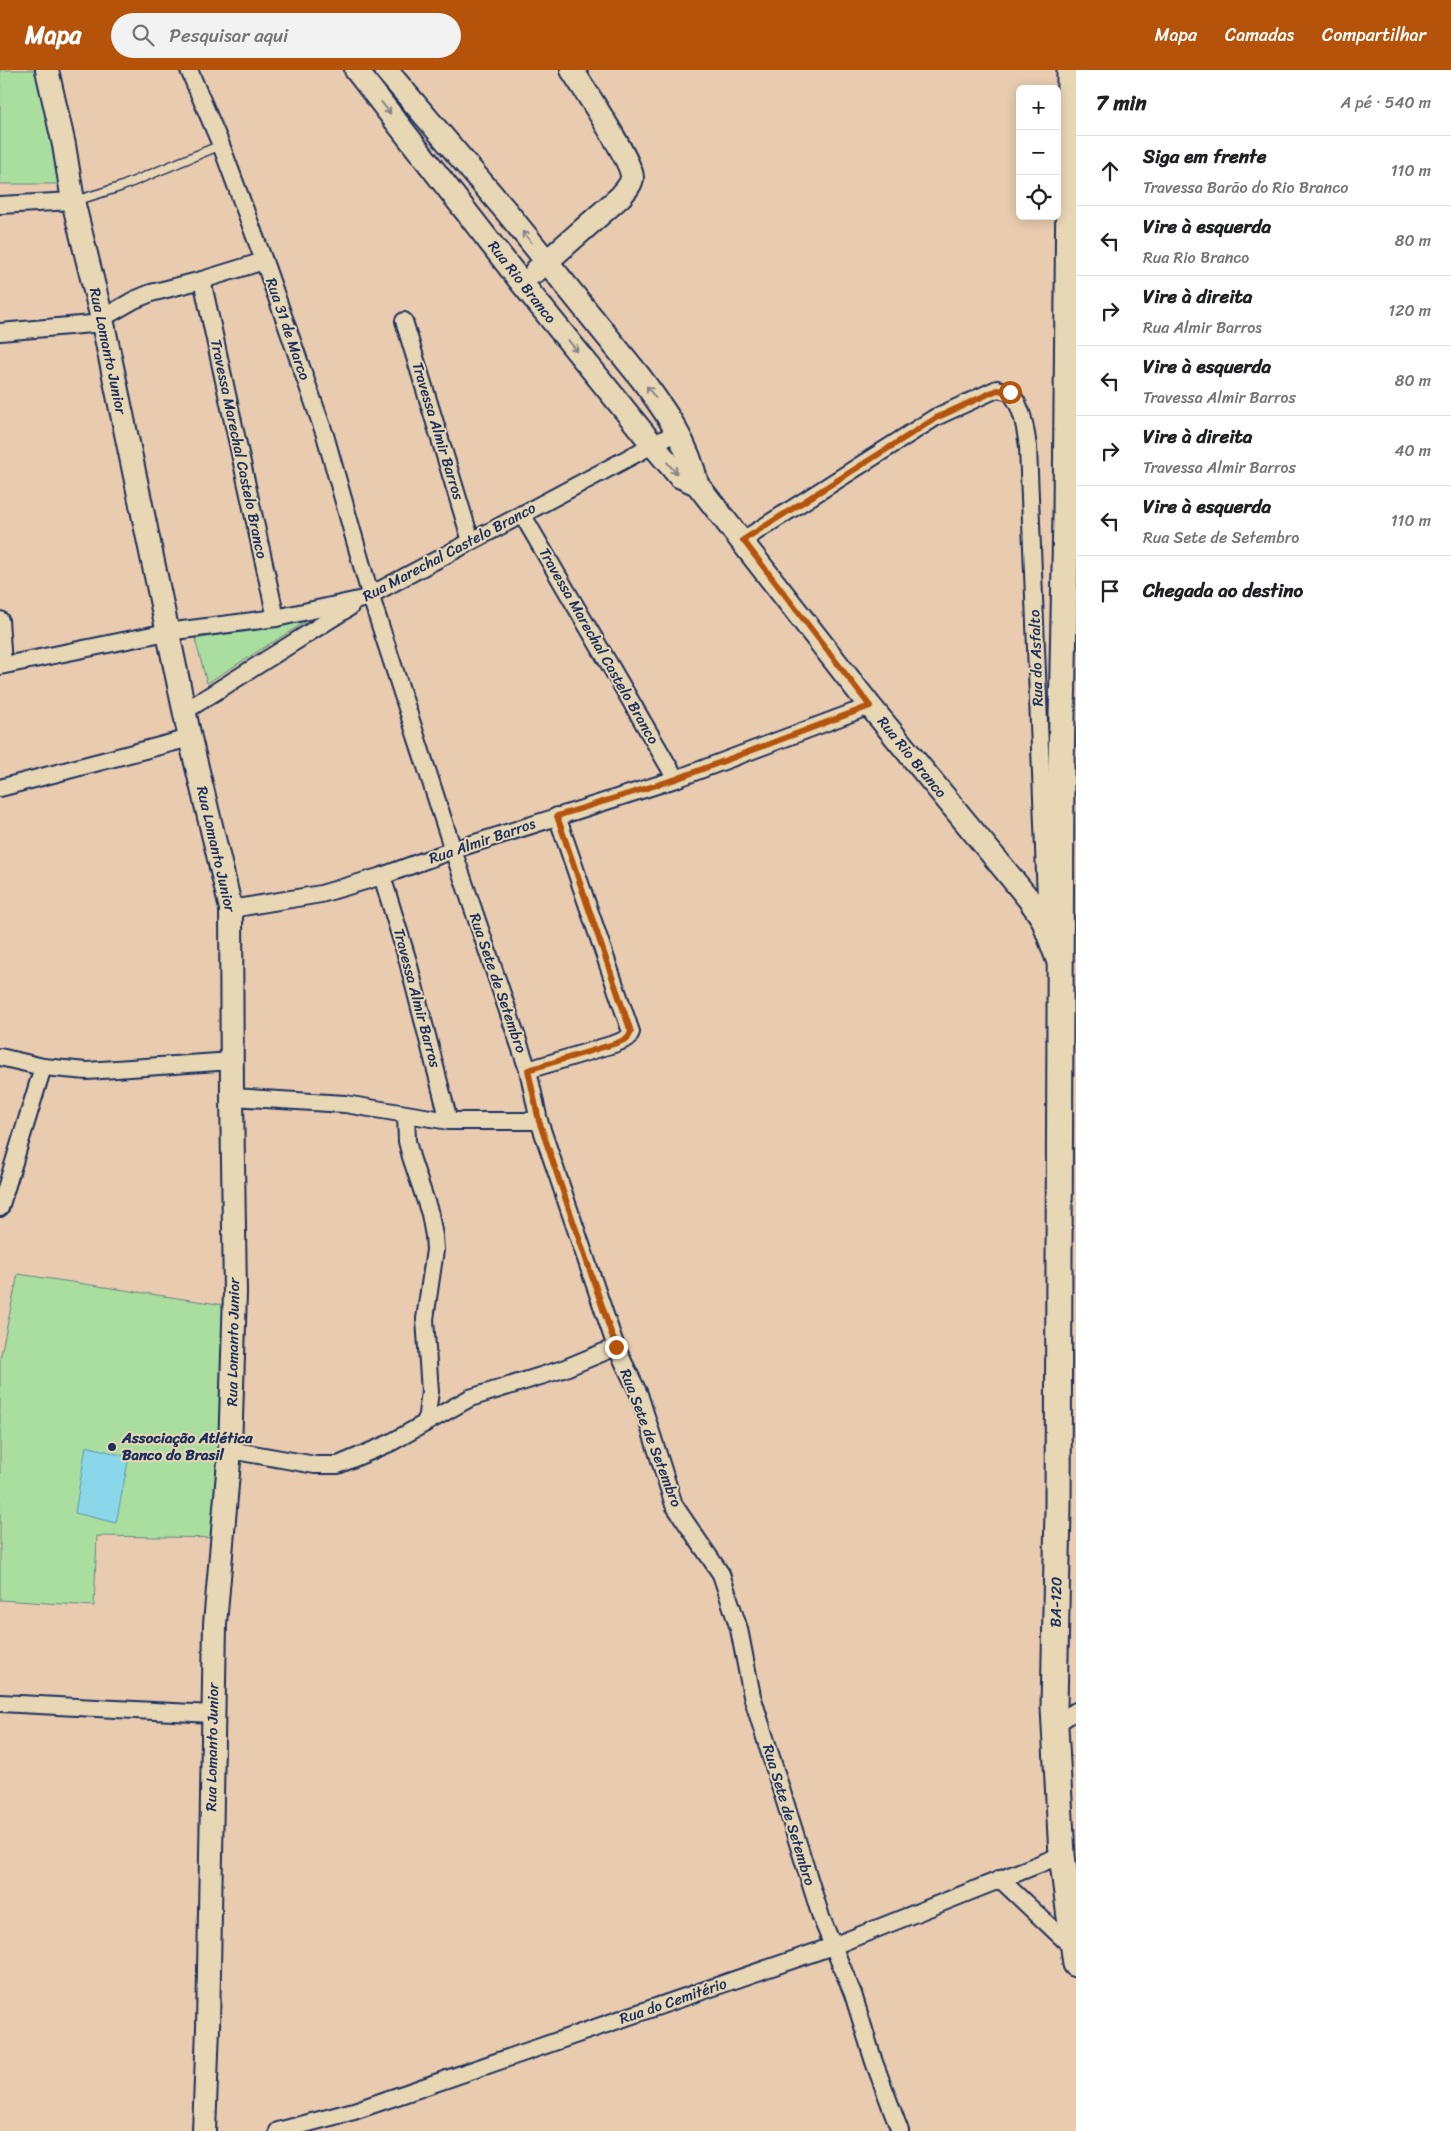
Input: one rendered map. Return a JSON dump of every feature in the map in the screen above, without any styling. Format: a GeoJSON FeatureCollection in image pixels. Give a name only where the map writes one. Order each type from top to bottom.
{"type":"FeatureCollection","features":[{"type":"Feature","properties":{"kind":"main road","name":"BA-120"},"geometry":{"type":"LineString","coordinates":[[1070,70],[1073,109],[1071,516],[1060,965],[1068,1049],[1059,1372],[1054,1725],[1062,1855],[1075,1956]]}},
{"type":"Feature","properties":{"kind":"street","name":"Rua Lomanto Junior"},"geometry":{"type":"LineString","coordinates":[[47,70],[64,145],[73,201],[102,319],[190,738],[232,910],[235,1293],[230,1450],[215,1624],[208,2028],[204,2131]]}},
{"type":"Feature","properties":{"kind":"street","name":"Rua 31 de Marco"},"geometry":{"type":"LineString","coordinates":[[188,70],[221,145],[264,260],[324,435],[366,596]]}},
{"type":"Feature","properties":{"kind":"street","name":"Rua Rio Branco"},"geometry":{"type":"LineString","coordinates":[[356,70],[521,282],[653,445],[679,476],[697,484],[743,540],[870,706],[1028,898],[1042,918],[1060,965]]}},
{"type":"Feature","properties":{"kind":"street","name":"Rua Rio Branco"},"geometry":{"type":"LineString","coordinates":[[386,70],[547,262],[640,377],[677,432],[694,467],[697,484]]}},
{"type":"Feature","properties":{"kind":"street"},"geometry":{"type":"LineString","coordinates":[[521,282],[547,262],[620,196],[630,183],[632,177],[630,169],[572,70]]}},
{"type":"Feature","properties":{"kind":"street"},"geometry":{"type":"LineString","coordinates":[[0,205],[73,201]]}},
{"type":"Feature","properties":{"kind":"street"},"geometry":{"type":"LineString","coordinates":[[0,332],[92,324],[134,300],[151,293],[202,280],[264,260]]}},
{"type":"Feature","properties":{"kind":"street","name":"Travessa Marechal Castelo Branco"},"geometry":{"type":"LineString","coordinates":[[202,280],[276,618]]}},
{"type":"Feature","properties":{"kind":"street","name":"Travessa Almir Barros"},"geometry":{"type":"LineString","coordinates":[[404,321],[471,540]]}},
{"type":"Feature","properties":{"kind":"street","name":"Rua do Asfalto"},"geometry":{"type":"LineString","coordinates":[[743,540],[936,418],[997,390],[1010,392],[1023,416],[1028,447],[1047,929]]}},
{"type":"Feature","properties":{"kind":"street","name":"Rua Marechal Castelo Branco"},"geometry":{"type":"LineString","coordinates":[[1,666],[167,632],[276,618],[366,596],[677,432]]}},
{"type":"Feature","properties":{"kind":"street","name":"Travessa Marechal Castelo Branco"},"geometry":{"type":"LineString","coordinates":[[522,514],[676,779]]}},
{"type":"Feature","properties":{"kind":"street"},"geometry":{"type":"LineString","coordinates":[[185,711],[366,596]]}},
{"type":"Feature","properties":{"kind":"street","name":"Rua Sete de Setembro"},"geometry":{"type":"LineString","coordinates":[[366,596],[528,1070],[539,1121],[616,1347],[639,1394],[674,1505],[720,1574],[739,1630],[752,1696],[821,1917],[853,1994],[874,2062],[900,2131]]}},
{"type":"Feature","properties":{"kind":"street"},"geometry":{"type":"LineString","coordinates":[[0,620],[1,666]]}},
{"type":"Feature","properties":{"kind":"street","name":"Rua Almir Barros"},"geometry":{"type":"LineString","coordinates":[[232,910],[321,894],[382,876],[453,850],[676,779],[870,706]]}},
{"type":"Feature","properties":{"kind":"street"},"geometry":{"type":"LineString","coordinates":[[0,788],[190,738]]}},
{"type":"Feature","properties":{"kind":"street"},"geometry":{"type":"LineString","coordinates":[[528,1070],[617,1043],[628,1038],[631,1032],[557,816]]}},
{"type":"Feature","properties":{"kind":"street","name":"Travessa Almir Barros"},"geometry":{"type":"LineString","coordinates":[[382,876],[407,958],[449,1121]]}},
{"type":"Feature","properties":{"kind":"street"},"geometry":{"type":"LineString","coordinates":[[0,1057],[34,1064],[43,1068],[87,1071],[232,1061]]}},
{"type":"Feature","properties":{"kind":"street"},"geometry":{"type":"LineString","coordinates":[[0,1208],[43,1068]]}},
{"type":"Feature","properties":{"kind":"street"},"geometry":{"type":"LineString","coordinates":[[232,1097],[345,1104],[449,1121],[539,1121]]}},
{"type":"Feature","properties":{"kind":"street"},"geometry":{"type":"LineString","coordinates":[[406,1115],[407,1141],[430,1214],[434,1236],[434,1250],[425,1319],[430,1376],[426,1421]]}},
{"type":"Feature","properties":{"kind":"street"},"geometry":{"type":"LineString","coordinates":[[230,1450],[315,1465],[338,1464],[390,1443],[426,1421],[470,1398],[563,1369],[616,1347]]}},
{"type":"Feature","properties":{"kind":"street"},"geometry":{"type":"LineString","coordinates":[[0,1703],[212,1714]]}},
{"type":"Feature","properties":{"kind":"street"},"geometry":{"type":"LineString","coordinates":[[1054,1725],[1076,1711]]}},
{"type":"Feature","properties":{"kind":"street","name":"Rua do Cemitério"},"geometry":{"type":"LineString","coordinates":[[278,2131],[354,2111],[833,1946],[1062,1855]]}},
{"type":"Feature","properties":{"kind":"street"},"geometry":{"type":"LineString","coordinates":[[1000,1879],[1075,1956]]}},
{"type":"Feature","properties":{"kind":"lane"},"geometry":{"type":"LineString","coordinates":[[73,201],[120,187],[221,145]]}},
{"type":"Feature","properties":{"kind":"green space"},"geometry":{"type":"Polygon","coordinates":[[[0,70],[39,70],[69,184],[0,184],[0,70]]]}},
{"type":"Feature","properties":{"kind":"green space"},"geometry":{"type":"Polygon","coordinates":[[[310,619],[207,683],[195,639],[310,619]]]}},
{"type":"Feature","properties":{"kind":"green space","name":"Associação Atlética Banco do Brasil"},"geometry":{"type":"Polygon","coordinates":[[[18,1274],[224,1305],[225,1538],[97,1536],[94,1606],[0,1600],[0,1359],[18,1274]]]}},
{"type":"Feature","properties":{"kind":"water"},"geometry":{"type":"Polygon","coordinates":[[[86,1446],[129,1457],[116,1523],[75,1513],[86,1446]]]}},
{"type":"Feature","properties":{"kind":"place","name":"Associação Atlética Banco do Brasil"},"geometry":{"type":"Point","coordinates":[112,1447]}},
{"type":"Feature","properties":{"kind":"route"},"geometry":{"type":"LineString","coordinates":[[616,1347],[539,1121],[528,1070],[617,1043],[628,1038],[631,1032],[557,816],[676,779],[870,706],[743,540],[936,418],[988,393],[997,390],[1010,392]]}}]}
